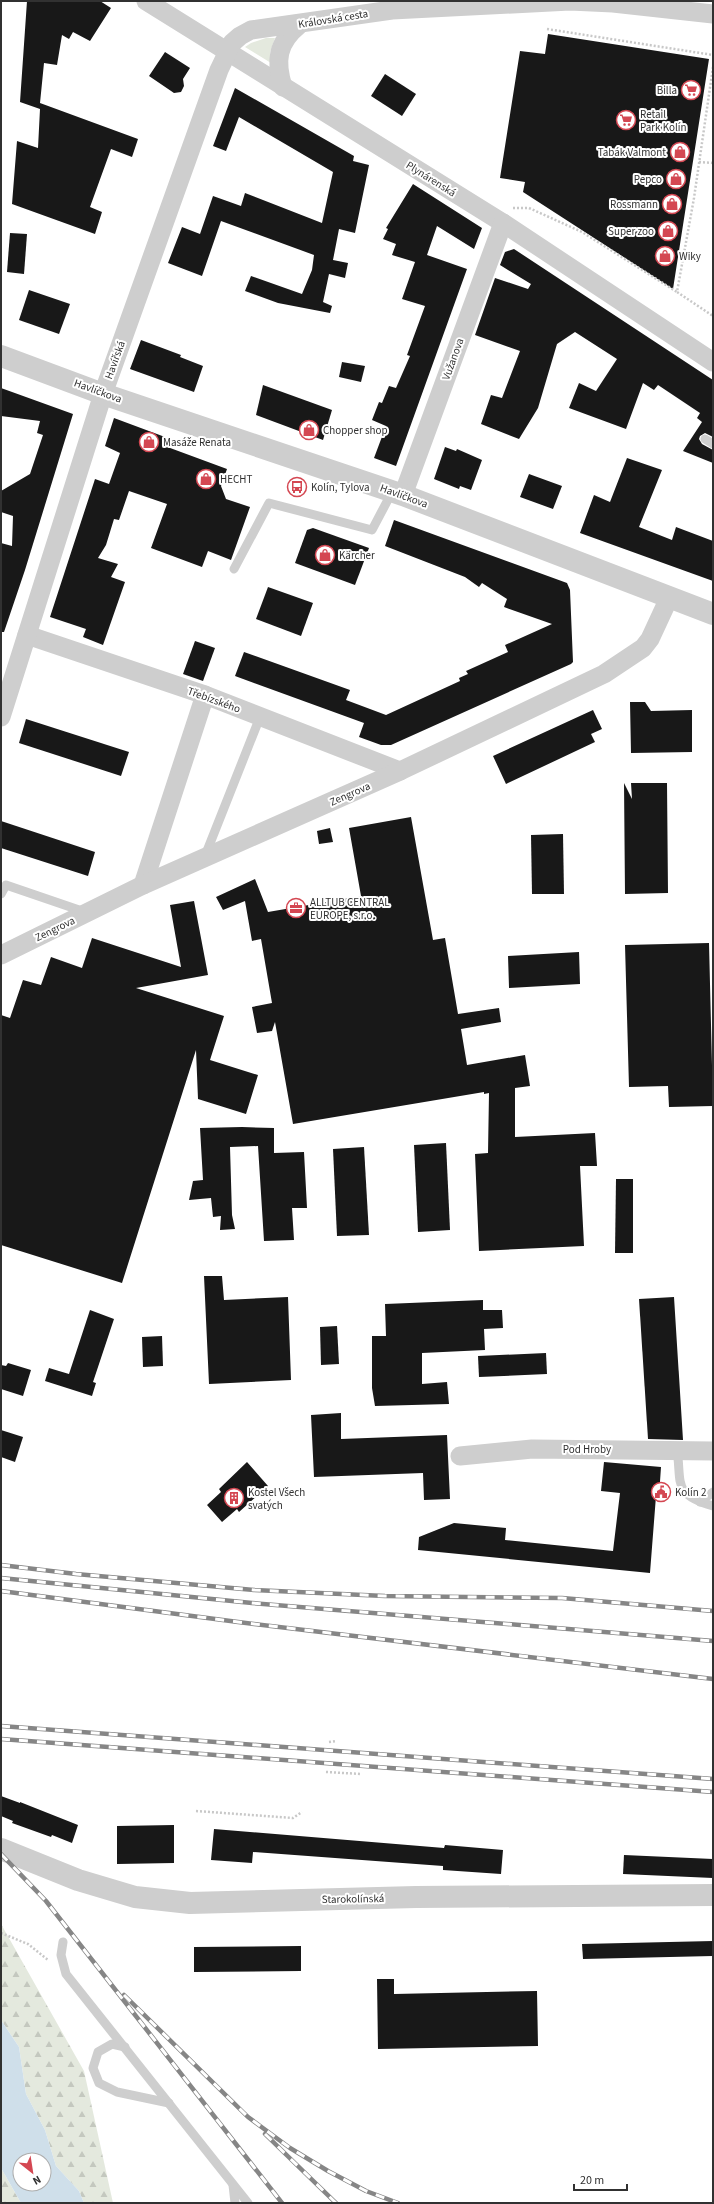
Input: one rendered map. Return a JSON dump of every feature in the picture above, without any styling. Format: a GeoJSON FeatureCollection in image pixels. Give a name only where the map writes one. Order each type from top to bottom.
{"type":"FeatureCollection","features":[{"type":"Feature","properties":{"kind":"street","name":"Plynárenská"},"geometry":{"type":"LineString","coordinates":[[146,1],[283,87],[507,216],[713,362]]}},
{"type":"Feature","properties":{"kind":"street","name":"Královská cesta"},"geometry":{"type":"LineString","coordinates":[[227,52],[232,43],[240,36],[251,30],[299,25],[392,10],[538,2],[613,3],[713,14]]}},
{"type":"Feature","properties":{"kind":"street"},"geometry":{"type":"LineString","coordinates":[[283,87],[279,73],[281,48],[289,33],[299,25]]}},
{"type":"Feature","properties":{"kind":"street","name":"Havířská"},"geometry":{"type":"LineString","coordinates":[[1,717],[103,394],[227,52]]}},
{"type":"Feature","properties":{"kind":"street","name":"Vužanova"},"geometry":{"type":"LineString","coordinates":[[398,493],[507,216]]}},
{"type":"Feature","properties":{"kind":"street","name":"Havlíčkova"},"geometry":{"type":"LineString","coordinates":[[1,356],[103,394],[398,493],[713,614]]}},
{"type":"Feature","properties":{"kind":"street","name":"Zengrova"},"geometry":{"type":"LineString","coordinates":[[1,956],[142,885],[400,771],[586,682],[630,658],[643,648],[650,640],[669,598]]}},
{"type":"Feature","properties":{"kind":"street","name":"Třebízského"},"geometry":{"type":"LineString","coordinates":[[27,635],[205,696],[400,771]]}},
{"type":"Feature","properties":{"kind":"street"},"geometry":{"type":"LineString","coordinates":[[142,885],[205,696]]}},
{"type":"Feature","properties":{"kind":"street","name":"Pod Hroby"},"geometry":{"type":"LineString","coordinates":[[460,1456],[532,1449],[678,1449],[713,1451]]}},
{"type":"Feature","properties":{"kind":"street","name":"Starokolínská"},"geometry":{"type":"LineString","coordinates":[[1,1849],[78,1880],[135,1897],[190,1903],[416,1897],[713,1895]]}},
{"type":"Feature","properties":{"kind":"lane"},"geometry":{"type":"LineString","coordinates":[[234,569],[269,503],[372,530],[398,493]]}},
{"type":"Feature","properties":{"kind":"lane"},"geometry":{"type":"LineString","coordinates":[[205,858],[260,717]]}},
{"type":"Feature","properties":{"kind":"lane"},"geometry":{"type":"LineString","coordinates":[[1,894],[6,885],[88,912]]}},
{"type":"Feature","properties":{"kind":"lane"},"geometry":{"type":"LineString","coordinates":[[678,1449],[678,1472],[682,1489],[693,1499],[713,1506]]}},
{"type":"Feature","properties":{"kind":"lane"},"geometry":{"type":"LineString","coordinates":[[700,1502],[713,1492]]}},
{"type":"Feature","properties":{"kind":"lane"},"geometry":{"type":"LineString","coordinates":[[63,1942],[61,1955],[66,1974],[248,2203]]}},
{"type":"Feature","properties":{"kind":"lane"},"geometry":{"type":"LineString","coordinates":[[125,2047],[112,2044],[98,2052],[93,2068],[99,2083],[117,2092],[169,2103]]}},
{"type":"Feature","properties":{"kind":"lane"},"geometry":{"type":"LineString","coordinates":[[233,2183],[235,2203]]}},
{"type":"Feature","properties":{"kind":"path"},"geometry":{"type":"LineString","coordinates":[[547,29],[713,55]]}},
{"type":"Feature","properties":{"kind":"path"},"geometry":{"type":"LineString","coordinates":[[677,292],[713,67]]}},
{"type":"Feature","properties":{"kind":"path"},"geometry":{"type":"LineString","coordinates":[[699,162],[713,163]]}},
{"type":"Feature","properties":{"kind":"path"},"geometry":{"type":"LineString","coordinates":[[507,216],[523,206],[582,232],[713,316]]}},
{"type":"Feature","properties":{"kind":"path"},"geometry":{"type":"LineString","coordinates":[[329,1742],[336,1741]]}},
{"type":"Feature","properties":{"kind":"path"},"geometry":{"type":"LineString","coordinates":[[326,1772],[361,1774]]}},
{"type":"Feature","properties":{"kind":"path"},"geometry":{"type":"LineString","coordinates":[[196,1811],[293,1818],[302,1812]]}},
{"type":"Feature","properties":{"kind":"path"},"geometry":{"type":"LineString","coordinates":[[1,1933],[28,1944],[66,1974]]}},
{"type":"Feature","properties":{"kind":"green space"},"geometry":{"type":"Polygon","coordinates":[[[266,38],[275,38],[270,52],[271,63],[245,47],[251,43],[266,38]]]}},
{"type":"Feature","properties":{"kind":"green space"},"geometry":{"type":"Polygon","coordinates":[[[1,1924],[84,2071],[113,2203],[84,2203],[79,2191],[56,2166],[45,2130],[26,2094],[19,2047],[1,2020],[1,1924]]]}},
{"type":"Feature","properties":{"kind":"green space"},"geometry":{"type":"Polygon","coordinates":[[[1,2168],[12,2187],[12,2192],[15,2192],[21,2203],[1,2203],[1,2168]]]}},
{"type":"Feature","properties":{"kind":"shaded area"},"geometry":{"type":"Polygon","coordinates":[[[1,2020],[19,2047],[26,2094],[45,2130],[52,2152],[12,2152],[12,2187],[1,2168],[1,2020]]]}},
{"type":"Feature","properties":{"kind":"shaded area"},"geometry":{"type":"Polygon","coordinates":[[[52,2153],[56,2166],[79,2191],[84,2203],[21,2203],[15,2192],[52,2192],[52,2153]]]}},
{"type":"Feature","properties":{"kind":"building"},"geometry":{"type":"Polygon","coordinates":[[[27,1],[100,1],[111,8],[90,41],[73,32],[69,39],[62,35],[57,65],[44,63],[40,103],[138,139],[132,157],[111,149],[90,207],[102,212],[95,234],[12,204],[17,141],[38,148],[40,109],[20,102],[27,1]]]}},
{"type":"Feature","properties":{"kind":"building","name":"Retail Park Kolín"},"geometry":{"type":"Polygon","coordinates":[[[548,34],[709,59],[673,289],[523,192],[525,182],[500,178],[520,51],[545,54],[548,34]]]}},
{"type":"Feature","properties":{"kind":"building"},"geometry":{"type":"Polygon","coordinates":[[[165,52],[190,68],[183,79],[184,86],[181,92],[174,93],[149,76],[165,52]]]}},
{"type":"Feature","properties":{"kind":"building"},"geometry":{"type":"Polygon","coordinates":[[[385,74],[416,94],[402,116],[371,96],[385,74]]]}},
{"type":"Feature","properties":{"kind":"building"},"geometry":{"type":"Polygon","coordinates":[[[235,88],[354,156],[353,161],[369,165],[355,233],[339,229],[333,260],[348,263],[345,278],[329,274],[323,302],[332,306],[330,313],[278,303],[245,291],[251,276],[302,294],[312,270],[314,255],[221,221],[202,276],[168,263],[182,227],[200,234],[213,196],[241,206],[245,193],[322,223],[333,172],[239,117],[226,151],[213,146],[235,88]]]}},
{"type":"Feature","properties":{"kind":"building"},"geometry":{"type":"Polygon","coordinates":[[[413,184],[482,228],[474,249],[437,226],[427,255],[467,269],[396,466],[374,458],[386,426],[372,420],[379,402],[382,403],[389,386],[396,388],[410,356],[407,355],[425,306],[402,299],[415,262],[392,255],[396,244],[383,239],[388,229],[386,228],[413,184]]]}},
{"type":"Feature","properties":{"kind":"building"},"geometry":{"type":"Polygon","coordinates":[[[10,233],[27,234],[24,274],[7,272],[10,233]]]}},
{"type":"Feature","properties":{"kind":"building"},"geometry":{"type":"Polygon","coordinates":[[[514,249],[713,380],[713,437],[705,433],[700,436],[699,439],[702,444],[713,450],[713,463],[683,451],[702,422],[697,418],[700,413],[658,385],[654,390],[643,383],[626,429],[569,408],[579,383],[596,391],[617,359],[575,332],[557,344],[538,408],[519,439],[481,424],[491,395],[502,398],[520,351],[475,335],[495,278],[528,289],[531,284],[500,265],[505,252],[514,249]]]}},
{"type":"Feature","properties":{"kind":"building"},"geometry":{"type":"Polygon","coordinates":[[[29,290],[70,304],[59,334],[19,320],[29,290]]]}},
{"type":"Feature","properties":{"kind":"building"},"geometry":{"type":"Polygon","coordinates":[[[141,340],[181,355],[180,357],[203,366],[194,392],[130,369],[141,340]]]}},
{"type":"Feature","properties":{"kind":"building"},"geometry":{"type":"Polygon","coordinates":[[[342,362],[365,366],[361,382],[339,377],[342,362]]]}},
{"type":"Feature","properties":{"kind":"building"},"geometry":{"type":"Polygon","coordinates":[[[263,385],[332,410],[323,440],[256,415],[263,385]]]}},
{"type":"Feature","properties":{"kind":"building"},"geometry":{"type":"Polygon","coordinates":[[[1,388],[73,414],[25,570],[4,632],[1,632],[1,543],[12,546],[13,516],[1,512],[1,491],[30,474],[43,435],[37,433],[40,421],[1,416],[1,388]]]}},
{"type":"Feature","properties":{"kind":"building"},"geometry":{"type":"Polygon","coordinates":[[[114,418],[165,437],[162,445],[227,469],[221,486],[226,499],[250,507],[231,560],[208,551],[202,567],[151,548],[167,504],[129,491],[119,520],[114,519],[106,545],[98,558],[118,564],[111,577],[125,582],[103,645],[83,637],[86,629],[50,617],[95,479],[109,484],[120,453],[105,446],[114,418]]]}},
{"type":"Feature","properties":{"kind":"building"},"geometry":{"type":"Polygon","coordinates":[[[445,447],[456,451],[457,449],[482,460],[471,490],[460,486],[459,489],[434,479],[445,447]]]}},
{"type":"Feature","properties":{"kind":"building"},"geometry":{"type":"Polygon","coordinates":[[[627,458],[662,470],[639,527],[672,540],[676,527],[713,541],[713,581],[580,533],[594,495],[610,502],[627,458]]]}},
{"type":"Feature","properties":{"kind":"building"},"geometry":{"type":"Polygon","coordinates":[[[529,474],[562,486],[553,509],[520,497],[529,474]]]}},
{"type":"Feature","properties":{"kind":"building"},"geometry":{"type":"Polygon","coordinates":[[[394,520],[567,583],[570,590],[573,662],[391,745],[381,745],[359,737],[364,723],[235,676],[244,652],[350,690],[346,700],[386,715],[460,681],[459,678],[468,674],[466,671],[508,652],[505,645],[552,624],[504,607],[507,599],[482,583],[479,587],[465,577],[385,546],[394,520]]]}},
{"type":"Feature","properties":{"kind":"building"},"geometry":{"type":"Polygon","coordinates":[[[313,528],[369,548],[355,585],[295,563],[307,530],[313,528]]]}},
{"type":"Feature","properties":{"kind":"building"},"geometry":{"type":"Polygon","coordinates":[[[268,587],[313,603],[301,636],[256,619],[268,587]]]}},
{"type":"Feature","properties":{"kind":"building"},"geometry":{"type":"Polygon","coordinates":[[[195,641],[215,648],[203,681],[183,674],[195,641]]]}},
{"type":"Feature","properties":{"kind":"building"},"geometry":{"type":"Polygon","coordinates":[[[630,702],[645,702],[651,711],[692,710],[692,752],[631,753],[630,702]]]}},
{"type":"Feature","properties":{"kind":"building"},"geometry":{"type":"Polygon","coordinates":[[[593,710],[602,729],[591,734],[595,742],[506,784],[493,756],[593,710]]]}},
{"type":"Feature","properties":{"kind":"building"},"geometry":{"type":"Polygon","coordinates":[[[26,719],[129,752],[121,776],[19,743],[26,719]]]}},
{"type":"Feature","properties":{"kind":"building"},"geometry":{"type":"Polygon","coordinates":[[[624,783],[632,799],[631,783],[667,783],[668,893],[625,894],[624,783]]]}},
{"type":"Feature","properties":{"kind":"building"},"geometry":{"type":"Polygon","coordinates":[[[411,817],[433,940],[445,938],[458,1014],[499,1008],[501,1022],[461,1029],[467,1065],[525,1055],[530,1086],[515,1088],[515,1137],[595,1133],[597,1166],[580,1166],[584,1246],[479,1251],[475,1154],[488,1153],[489,1093],[484,1094],[484,1092],[293,1124],[275,1022],[272,1031],[257,1033],[252,1007],[272,1003],[261,939],[252,941],[245,901],[223,910],[216,897],[255,879],[268,912],[361,896],[349,828],[411,817]]]}},
{"type":"Feature","properties":{"kind":"building"},"geometry":{"type":"Polygon","coordinates":[[[1,821],[95,852],[88,876],[1,848],[1,821]]]}},
{"type":"Feature","properties":{"kind":"building"},"geometry":{"type":"Polygon","coordinates":[[[330,828],[333,842],[319,844],[317,831],[330,828]]]}},
{"type":"Feature","properties":{"kind":"building"},"geometry":{"type":"Polygon","coordinates":[[[563,834],[564,894],[532,894],[531,835],[563,834]]]}},
{"type":"Feature","properties":{"kind":"building"},"geometry":{"type":"Polygon","coordinates":[[[194,901],[208,975],[136,988],[224,1016],[210,1060],[258,1075],[246,1114],[198,1099],[196,1050],[122,1283],[1,1245],[1,1015],[10,1018],[23,980],[41,985],[51,957],[82,968],[92,938],[181,967],[170,905],[194,901]]]}},
{"type":"Feature","properties":{"kind":"building"},"geometry":{"type":"Polygon","coordinates":[[[709,943],[713,1106],[669,1107],[668,1086],[629,1087],[625,945],[709,943]]]}},
{"type":"Feature","properties":{"kind":"building"},"geometry":{"type":"Polygon","coordinates":[[[579,952],[580,984],[509,988],[508,956],[579,952]]]}},
{"type":"Feature","properties":{"kind":"building"},"geometry":{"type":"Polygon","coordinates":[[[200,1128],[274,1128],[274,1153],[304,1152],[307,1208],[292,1208],[294,1240],[264,1241],[258,1146],[230,1147],[232,1215],[235,1229],[220,1230],[221,1216],[213,1217],[211,1198],[189,1200],[193,1181],[203,1180],[200,1128]]]}},
{"type":"Feature","properties":{"kind":"building"},"geometry":{"type":"Polygon","coordinates":[[[446,1143],[450,1230],[418,1232],[414,1145],[446,1143]]]}},
{"type":"Feature","properties":{"kind":"building"},"geometry":{"type":"Polygon","coordinates":[[[364,1147],[369,1235],[337,1236],[333,1149],[364,1147]]]}},
{"type":"Feature","properties":{"kind":"building"},"geometry":{"type":"Polygon","coordinates":[[[616,1179],[633,1179],[633,1253],[615,1253],[616,1179]]]}},
{"type":"Feature","properties":{"kind":"building"},"geometry":{"type":"Polygon","coordinates":[[[204,1276],[222,1276],[224,1300],[288,1297],[291,1380],[209,1384],[204,1276]]]}},
{"type":"Feature","properties":{"kind":"building"},"geometry":{"type":"Polygon","coordinates":[[[674,1297],[683,1440],[648,1439],[639,1299],[674,1297]]]}},
{"type":"Feature","properties":{"kind":"building"},"geometry":{"type":"Polygon","coordinates":[[[483,1300],[483,1310],[502,1310],[503,1328],[484,1329],[485,1350],[422,1353],[422,1384],[447,1382],[449,1404],[375,1406],[372,1388],[372,1336],[386,1336],[385,1304],[483,1300]]]}},
{"type":"Feature","properties":{"kind":"building"},"geometry":{"type":"Polygon","coordinates":[[[90,1310],[114,1319],[93,1382],[96,1383],[92,1396],[45,1381],[49,1368],[69,1374],[90,1310]]]}},
{"type":"Feature","properties":{"kind":"building"},"geometry":{"type":"Polygon","coordinates":[[[337,1326],[339,1364],[321,1365],[320,1327],[337,1326]]]}},
{"type":"Feature","properties":{"kind":"building"},"geometry":{"type":"Polygon","coordinates":[[[162,1336],[163,1366],[143,1367],[142,1337],[162,1336]]]}},
{"type":"Feature","properties":{"kind":"building"},"geometry":{"type":"Polygon","coordinates":[[[546,1353],[547,1374],[479,1377],[478,1356],[546,1353]]]}},
{"type":"Feature","properties":{"kind":"building"},"geometry":{"type":"Polygon","coordinates":[[[8,1363],[31,1370],[23,1396],[1,1389],[1,1365],[6,1366],[8,1363]]]}},
{"type":"Feature","properties":{"kind":"building"},"geometry":{"type":"Polygon","coordinates":[[[341,1413],[341,1439],[447,1435],[450,1499],[424,1500],[423,1473],[314,1477],[311,1415],[341,1413]]]}},
{"type":"Feature","properties":{"kind":"building"},"geometry":{"type":"Polygon","coordinates":[[[1,1430],[23,1437],[15,1462],[1,1457],[1,1430]]]}},
{"type":"Feature","properties":{"kind":"building","name":"Kostel Všech svatých"},"geometry":{"type":"Polygon","coordinates":[[[247,1462],[268,1486],[239,1512],[237,1509],[222,1522],[207,1505],[221,1492],[219,1489],[247,1462]]]}},
{"type":"Feature","properties":{"kind":"building"},"geometry":{"type":"Polygon","coordinates":[[[604,1462],[661,1467],[659,1496],[656,1496],[650,1573],[418,1550],[419,1537],[454,1523],[506,1528],[505,1540],[613,1551],[620,1493],[601,1491],[604,1462]]]}},
{"type":"Feature","properties":{"kind":"building"},"geometry":{"type":"Polygon","coordinates":[[[1,1796],[78,1825],[72,1843],[52,1835],[51,1837],[12,1823],[13,1821],[1,1816],[1,1796]]]}},
{"type":"Feature","properties":{"kind":"building"},"geometry":{"type":"Polygon","coordinates":[[[174,1825],[174,1863],[117,1864],[117,1826],[174,1825]]]}},
{"type":"Feature","properties":{"kind":"building"},"geometry":{"type":"Polygon","coordinates":[[[214,1829],[444,1848],[445,1845],[503,1850],[501,1874],[443,1870],[443,1866],[253,1852],[252,1863],[211,1860],[214,1829]]]}},
{"type":"Feature","properties":{"kind":"building"},"geometry":{"type":"Polygon","coordinates":[[[624,1855],[713,1859],[713,1878],[623,1874],[624,1855]]]}},
{"type":"Feature","properties":{"kind":"building"},"geometry":{"type":"Polygon","coordinates":[[[713,1941],[713,1956],[583,1959],[582,1944],[713,1941]]]}},
{"type":"Feature","properties":{"kind":"building"},"geometry":{"type":"Polygon","coordinates":[[[301,1946],[301,1971],[194,1972],[194,1947],[301,1946]]]}},
{"type":"Feature","properties":{"kind":"building"},"geometry":{"type":"Polygon","coordinates":[[[377,1979],[394,1979],[394,1994],[537,1991],[538,2046],[378,2049],[377,1979]]]}},
{"type":"Feature","properties":{"kind":"railway"},"geometry":{"type":"LineString","coordinates":[[1,1565],[76,1574],[254,1590],[385,1596],[562,1598],[713,1611]]}},
{"type":"Feature","properties":{"kind":"railway"},"geometry":{"type":"LineString","coordinates":[[1,1578],[252,1603],[713,1641]]}},
{"type":"Feature","properties":{"kind":"railway"},"geometry":{"type":"LineString","coordinates":[[1,1591],[238,1622],[713,1679]]}},
{"type":"Feature","properties":{"kind":"railway"},"geometry":{"type":"LineString","coordinates":[[1,1726],[713,1779]]}},
{"type":"Feature","properties":{"kind":"railway"},"geometry":{"type":"LineString","coordinates":[[1,1739],[713,1792]]}},
{"type":"Feature","properties":{"kind":"railway"},"geometry":{"type":"LineString","coordinates":[[1,1854],[46,1901],[282,2203]]}},
{"type":"Feature","properties":{"kind":"railway"},"geometry":{"type":"LineString","coordinates":[[124,1995],[248,2117],[290,2148],[328,2171],[366,2191],[398,2203]]}},
{"type":"Feature","properties":{"kind":"railway"},"geometry":{"type":"LineString","coordinates":[[265,2134],[336,2203]]}},
{"type":"Feature","properties":{"kind":"place","name":"Billa"},"geometry":{"type":"Point","coordinates":[691,90]}},
{"type":"Feature","properties":{"kind":"place","name":"Retail Park Kolín"},"geometry":{"type":"Point","coordinates":[626,120]}},
{"type":"Feature","properties":{"kind":"place","name":"Tabák Valmont"},"geometry":{"type":"Point","coordinates":[680,152]}},
{"type":"Feature","properties":{"kind":"place","name":"Pepco"},"geometry":{"type":"Point","coordinates":[676,179]}},
{"type":"Feature","properties":{"kind":"place","name":"Rossmann"},"geometry":{"type":"Point","coordinates":[672,204]}},
{"type":"Feature","properties":{"kind":"place","name":"Super zoo"},"geometry":{"type":"Point","coordinates":[668,231]}},
{"type":"Feature","properties":{"kind":"place","name":"Wiky"},"geometry":{"type":"Point","coordinates":[665,256]}},
{"type":"Feature","properties":{"kind":"place","name":"Chopper shop"},"geometry":{"type":"Point","coordinates":[309,430]}},
{"type":"Feature","properties":{"kind":"place","name":"Masáže Renata"},"geometry":{"type":"Point","coordinates":[149,442]}},
{"type":"Feature","properties":{"kind":"place","name":"HECHT"},"geometry":{"type":"Point","coordinates":[206,479]}},
{"type":"Feature","properties":{"kind":"place","name":"Kolín, Tylova"},"geometry":{"type":"Point","coordinates":[297,487]}},
{"type":"Feature","properties":{"kind":"place","name":"Kärcher"},"geometry":{"type":"Point","coordinates":[325,555]}},
{"type":"Feature","properties":{"kind":"place","name":"ALLTUB CENTRAL EUROPE, s.r.o."},"geometry":{"type":"Point","coordinates":[296,908]}},
{"type":"Feature","properties":{"kind":"place","name":"Kolín 2"},"geometry":{"type":"Point","coordinates":[661,1492]}},
{"type":"Feature","properties":{"kind":"place","name":"Kostel Všech svatých"},"geometry":{"type":"Point","coordinates":[234,1498]}}]}
